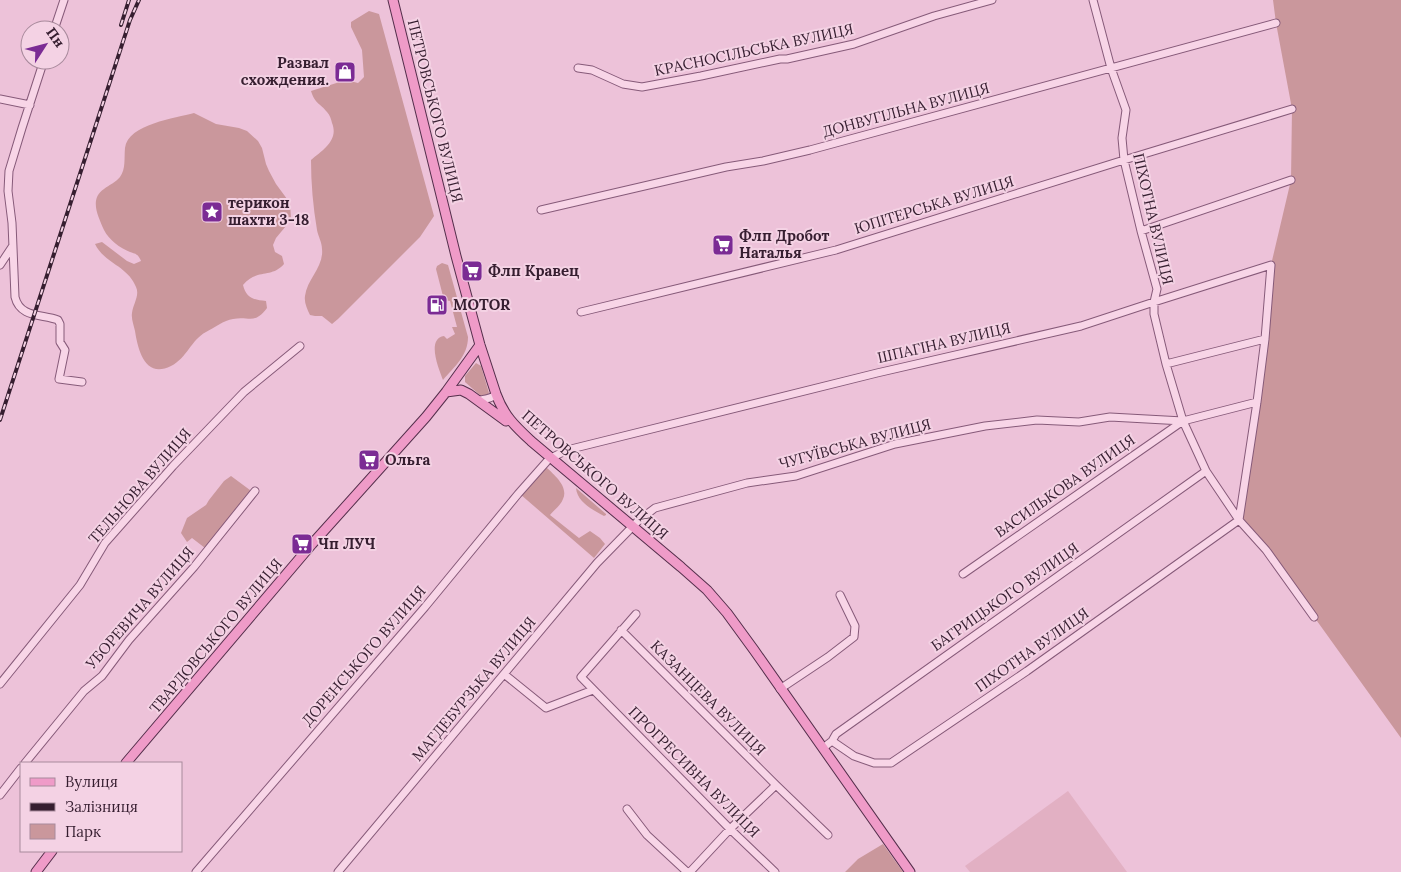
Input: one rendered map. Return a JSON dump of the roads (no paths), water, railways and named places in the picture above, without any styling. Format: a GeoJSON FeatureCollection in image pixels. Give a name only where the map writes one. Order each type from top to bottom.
{"type":"FeatureCollection","features":[{"type":"Feature","properties":{"kind":"main road","name":"ПЕТРОВСЬКОГО ВУЛИЦЯ"},"geometry":{"type":"LineString","coordinates":[[394,0],[456,256],[480,345],[500,406],[513,424],[531,441],[707,590],[727,613],[910,872]]}},
{"type":"Feature","properties":{"kind":"main road","name":"ТВАРДОВСЬКОГО ВУЛИЦЯ"},"geometry":{"type":"LineString","coordinates":[[127,762],[306,551],[419,424],[446,392],[480,345]]}},
{"type":"Feature","properties":{"kind":"main road"},"geometry":{"type":"LineString","coordinates":[[446,392],[461,390],[479,400],[531,441]]}},
{"type":"Feature","properties":{"kind":"main road"},"geometry":{"type":"LineString","coordinates":[[36,872],[51,852]]}},
{"type":"Feature","properties":{"kind":"street"},"geometry":{"type":"LineString","coordinates":[[57,20],[64,0]]}},
{"type":"Feature","properties":{"kind":"street","name":"КРАСНОСІЛЬСЬКА ВУЛИЦЯ"},"geometry":{"type":"LineString","coordinates":[[578,68],[592,70],[623,84],[642,87],[854,44],[934,16],[992,0]]}},
{"type":"Feature","properties":{"kind":"street","name":"ПІХОТНА ВУЛИЦЯ"},"geometry":{"type":"LineString","coordinates":[[1093,0],[1111,68],[1126,110],[1122,138],[1124,160],[1157,289],[1154,314],[1183,421],[1206,471],[1239,520],[1266,550],[1314,617]]}},
{"type":"Feature","properties":{"kind":"street","name":"ДОНВУГІЛЬНА ВУЛИЦЯ"},"geometry":{"type":"LineString","coordinates":[[541,210],[726,167],[810,150],[1276,23]]}},
{"type":"Feature","properties":{"kind":"street"},"geometry":{"type":"LineString","coordinates":[[41,70],[9,172],[8,191],[17,304],[20,309],[28,313],[58,320],[60,324],[60,342],[65,350],[59,379],[82,382]]}},
{"type":"Feature","properties":{"kind":"street"},"geometry":{"type":"LineString","coordinates":[[0,99],[30,104]]}},
{"type":"Feature","properties":{"kind":"street","name":"ЮПІТЕРСЬКА ВУЛИЦЯ"},"geometry":{"type":"LineString","coordinates":[[581,312],[836,250],[1292,109]]}},
{"type":"Feature","properties":{"kind":"street"},"geometry":{"type":"LineString","coordinates":[[1141,231],[1291,180]]}},
{"type":"Feature","properties":{"kind":"street"},"geometry":{"type":"LineString","coordinates":[[0,265],[12,247]]}},
{"type":"Feature","properties":{"kind":"street","name":"ШПАГІНА ВУЛИЦЯ"},"geometry":{"type":"LineString","coordinates":[[551,457],[567,450],[848,380],[1081,326],[1271,266],[1258,402],[1239,520]]}},
{"type":"Feature","properties":{"kind":"street"},"geometry":{"type":"LineString","coordinates":[[1166,364],[1265,339]]}},
{"type":"Feature","properties":{"kind":"street","name":"ТЕЛЬНОВА ВУЛИЦЯ"},"geometry":{"type":"LineString","coordinates":[[0,684],[80,584],[105,543],[173,466],[244,392],[300,346]]}},
{"type":"Feature","properties":{"kind":"street"},"geometry":{"type":"LineString","coordinates":[[479,400],[493,398],[496,394]]}},
{"type":"Feature","properties":{"kind":"street"},"geometry":{"type":"LineString","coordinates":[[1183,421],[1258,402]]}},
{"type":"Feature","properties":{"kind":"street","name":"ЧУГУЇВСЬКА ВУЛИЦЯ"},"geometry":{"type":"LineString","coordinates":[[633,526],[655,508],[747,483],[796,476],[895,444],[985,426],[1037,420],[1079,422],[1110,416],[1183,421]]}},
{"type":"Feature","properties":{"kind":"street","name":"ВАСИЛЬКОВА ВУЛИЦЯ"},"geometry":{"type":"LineString","coordinates":[[964,574],[1183,421]]}},
{"type":"Feature","properties":{"kind":"street","name":"ДОРЕНСЬКОГО ВУЛИЦЯ"},"geometry":{"type":"LineString","coordinates":[[196,872],[425,607],[551,457]]}},
{"type":"Feature","properties":{"kind":"street","name":"БАГРИЦЬКОГО ВУЛИЦЯ"},"geometry":{"type":"LineString","coordinates":[[823,748],[832,741],[836,734],[1206,471]]}},
{"type":"Feature","properties":{"kind":"street","name":"УБОРЕВИЧА ВУЛИЦЯ"},"geometry":{"type":"LineString","coordinates":[[26,762],[84,691],[102,676],[129,640],[194,567],[255,491]]}},
{"type":"Feature","properties":{"kind":"street","name":"ПІХОТНА ВУЛИЦЯ"},"geometry":{"type":"LineString","coordinates":[[832,741],[854,756],[874,763],[891,763],[1027,670],[1239,520]]}},
{"type":"Feature","properties":{"kind":"street","name":"МАГДЕБУРЗЬКА ВУЛИЦЯ"},"geometry":{"type":"LineString","coordinates":[[338,872],[597,563],[633,526]]}},
{"type":"Feature","properties":{"kind":"street"},"geometry":{"type":"LineString","coordinates":[[780,689],[854,637],[855,626],[840,595]]}},
{"type":"Feature","properties":{"kind":"street","name":"ПРОГРЕСИВНА ВУЛИЦЯ"},"geometry":{"type":"LineString","coordinates":[[636,614],[581,677],[730,830],[775,872]]}},
{"type":"Feature","properties":{"kind":"street","name":"КАЗАНЦЕВА ВУЛИЦЯ"},"geometry":{"type":"LineString","coordinates":[[622,630],[776,786],[828,835]]}},
{"type":"Feature","properties":{"kind":"street"},"geometry":{"type":"LineString","coordinates":[[504,674],[546,708],[593,690]]}},
{"type":"Feature","properties":{"kind":"street"},"geometry":{"type":"LineString","coordinates":[[0,795],[20,769]]}},
{"type":"Feature","properties":{"kind":"street"},"geometry":{"type":"LineString","coordinates":[[627,809],[647,835],[688,872],[776,786]]}},
{"type":"Feature","properties":{"kind":"railway"},"geometry":{"type":"LineString","coordinates":[[121,25],[129,0]]}},
{"type":"Feature","properties":{"kind":"railway"},"geometry":{"type":"LineString","coordinates":[[0,420],[130,20],[139,0]]}},
{"type":"Feature","properties":{"kind":"place","name":"Развал схождения."},"geometry":{"type":"Point","coordinates":[345,72]}},
{"type":"Feature","properties":{"kind":"place","name":"терикон шахти 3-18"},"geometry":{"type":"Point","coordinates":[212,212]}},
{"type":"Feature","properties":{"kind":"place","name":"Флп Дробот Наталья"},"geometry":{"type":"Point","coordinates":[723,245]}},
{"type":"Feature","properties":{"kind":"place","name":"Флп Кравец"},"geometry":{"type":"Point","coordinates":[472,271]}},
{"type":"Feature","properties":{"kind":"place","name":"MOTOR"},"geometry":{"type":"Point","coordinates":[437,305]}},
{"type":"Feature","properties":{"kind":"place","name":"Ольга"},"geometry":{"type":"Point","coordinates":[369,460]}},
{"type":"Feature","properties":{"kind":"place","name":"Чп ЛУЧ"},"geometry":{"type":"Point","coordinates":[302,544]}}]}
